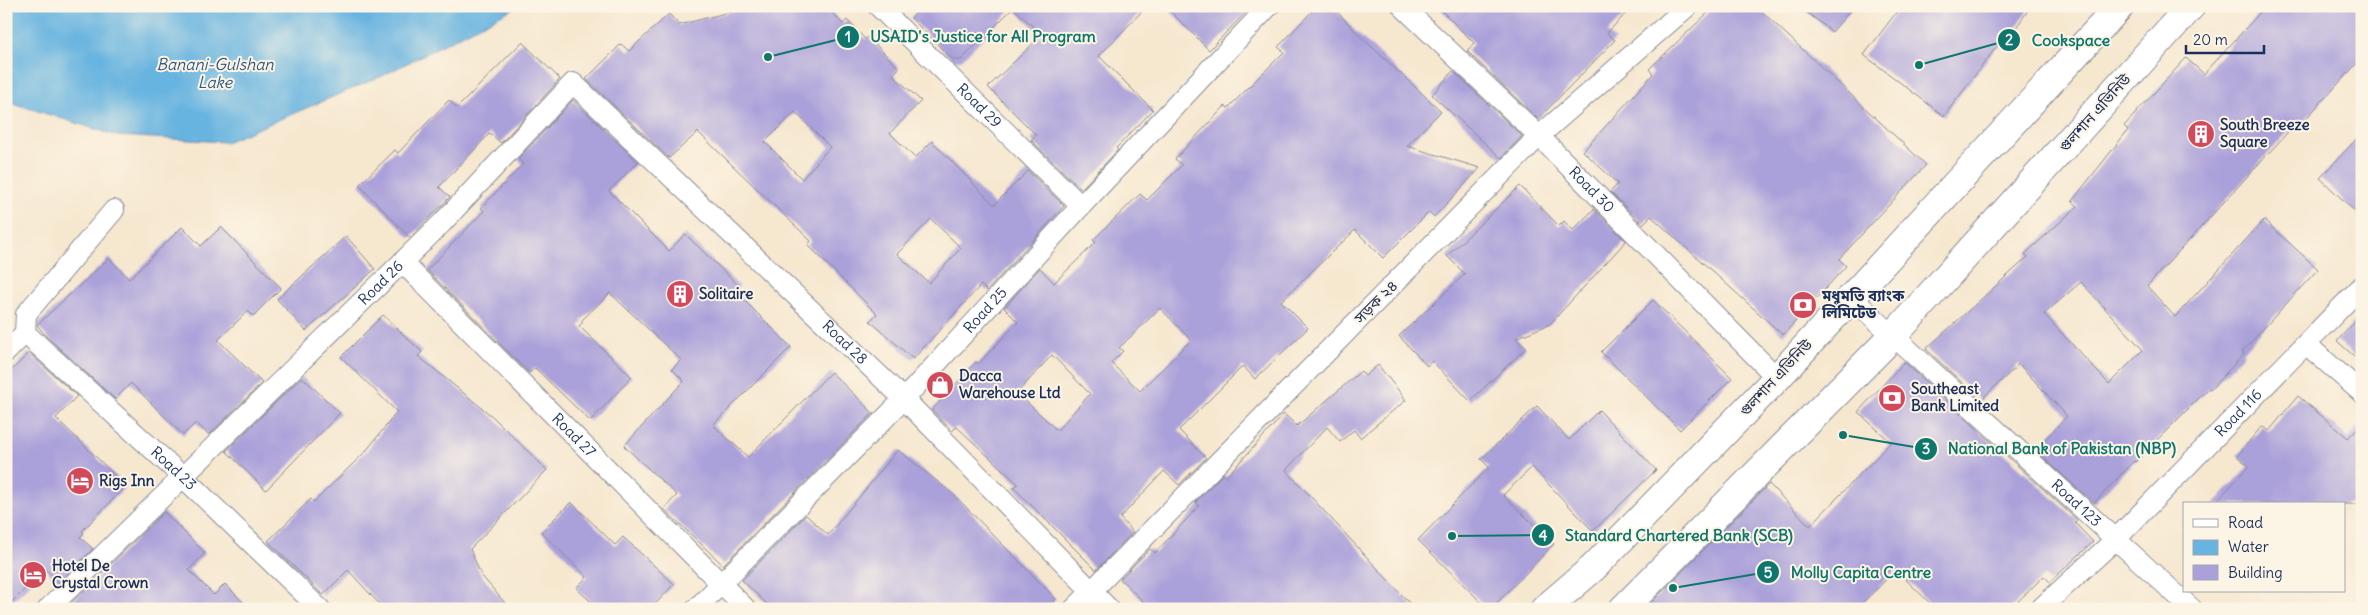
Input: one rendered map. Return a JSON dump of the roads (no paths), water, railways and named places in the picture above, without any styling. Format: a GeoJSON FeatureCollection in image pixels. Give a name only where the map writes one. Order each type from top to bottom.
{"type":"FeatureCollection","features":[{"type":"Feature","properties":{"kind":"main road","name":"গুলশান এভিনিউ"},"geometry":{"type":"LineString","coordinates":[[1546,609],[1594,567],[1777,378],[2120,6]]}},
{"type":"Feature","properties":{"kind":"main road","name":"গুলশান এভিনিউ"},"geometry":{"type":"LineString","coordinates":[[1623,609],[1893,336],[2191,6]]}},
{"type":"Feature","properties":{"kind":"street","name":"Road 29"},"geometry":{"type":"LineString","coordinates":[[878,6],[1081,206]]}},
{"type":"Feature","properties":{"kind":"street","name":"Road 25"},"geometry":{"type":"LineString","coordinates":[[696,609],[904,399],[1081,206],[1269,6]]}},
{"type":"Feature","properties":{"kind":"street","name":"Road 30"},"geometry":{"type":"LineString","coordinates":[[1402,6],[1539,136],[1777,378]]}},
{"type":"Feature","properties":{"kind":"street","name":"সড়ক ২৪"},"geometry":{"type":"LineString","coordinates":[[1074,609],[1539,136],[1688,6]]}},
{"type":"Feature","properties":{"kind":"street","name":"Road 26"},"geometry":{"type":"LineString","coordinates":[[48,609],[402,262],[573,83]]}},
{"type":"Feature","properties":{"kind":"street","name":"Road 28"},"geometry":{"type":"LineString","coordinates":[[573,83],[904,399],[1110,609]]}},
{"type":"Feature","properties":{"kind":"street"},"geometry":{"type":"LineString","coordinates":[[6,352],[25,332],[26,314],[114,210]]}},
{"type":"Feature","properties":{"kind":"street","name":"Road 27"},"geometry":{"type":"LineString","coordinates":[[402,262],[719,584],[746,609]]}},
{"type":"Feature","properties":{"kind":"street","name":"Road 116"},"geometry":{"type":"LineString","coordinates":[[2040,609],[2115,540],[2307,345],[2362,286]]}},
{"type":"Feature","properties":{"kind":"street","name":"Road 123"},"geometry":{"type":"LineString","coordinates":[[1852,298],[2192,609]]}},
{"type":"Feature","properties":{"kind":"street","name":"Road 23"},"geometry":{"type":"LineString","coordinates":[[25,332],[183,476],[310,606]]}},
{"type":"Feature","properties":{"kind":"street"},"geometry":{"type":"LineString","coordinates":[[2307,345],[2362,393]]}},
{"type":"Feature","properties":{"kind":"water","name":"Banani-Gulshan Lake"},"geometry":{"type":"Polygon","coordinates":[[[6,6],[518,6],[382,76],[226,142],[117,136],[6,101],[6,6]]]}},
{"type":"Feature","properties":{"kind":"place","name":"USAID's Justice for All Program"},"geometry":{"type":"Point","coordinates":[768,57]}},
{"type":"Feature","properties":{"kind":"place","name":"Cookspace"},"geometry":{"type":"Point","coordinates":[1919,65]}},
{"type":"Feature","properties":{"kind":"place","name":"South Breeze Square"},"geometry":{"type":"Point","coordinates":[2201,134]}},
{"type":"Feature","properties":{"kind":"place","name":"Solitaire"},"geometry":{"type":"Point","coordinates":[680,294]}},
{"type":"Feature","properties":{"kind":"place","name":"মধুমতি ব্যাংক লিমিটেড"},"geometry":{"type":"Point","coordinates":[1803,305]}},
{"type":"Feature","properties":{"kind":"place","name":"Dacca Warehouse Ltd"},"geometry":{"type":"Point","coordinates":[940,385]}},
{"type":"Feature","properties":{"kind":"place","name":"Southeast Bank Limited"},"geometry":{"type":"Point","coordinates":[1892,398]}},
{"type":"Feature","properties":{"kind":"place","name":"National Bank of Pakistan (NBP)"},"geometry":{"type":"Point","coordinates":[1843,435]}},
{"type":"Feature","properties":{"kind":"place","name":"Rigs Inn"},"geometry":{"type":"Point","coordinates":[80,481]}},
{"type":"Feature","properties":{"kind":"place","name":"Standard Chartered Bank (SCB)"},"geometry":{"type":"Point","coordinates":[1452,536]}},
{"type":"Feature","properties":{"kind":"place","name":"Hotel De Crystal Crown"},"geometry":{"type":"Point","coordinates":[33,575]}},
{"type":"Feature","properties":{"kind":"place","name":"Molly Capita Centre"},"geometry":{"type":"Point","coordinates":[1673,588]}}]}
